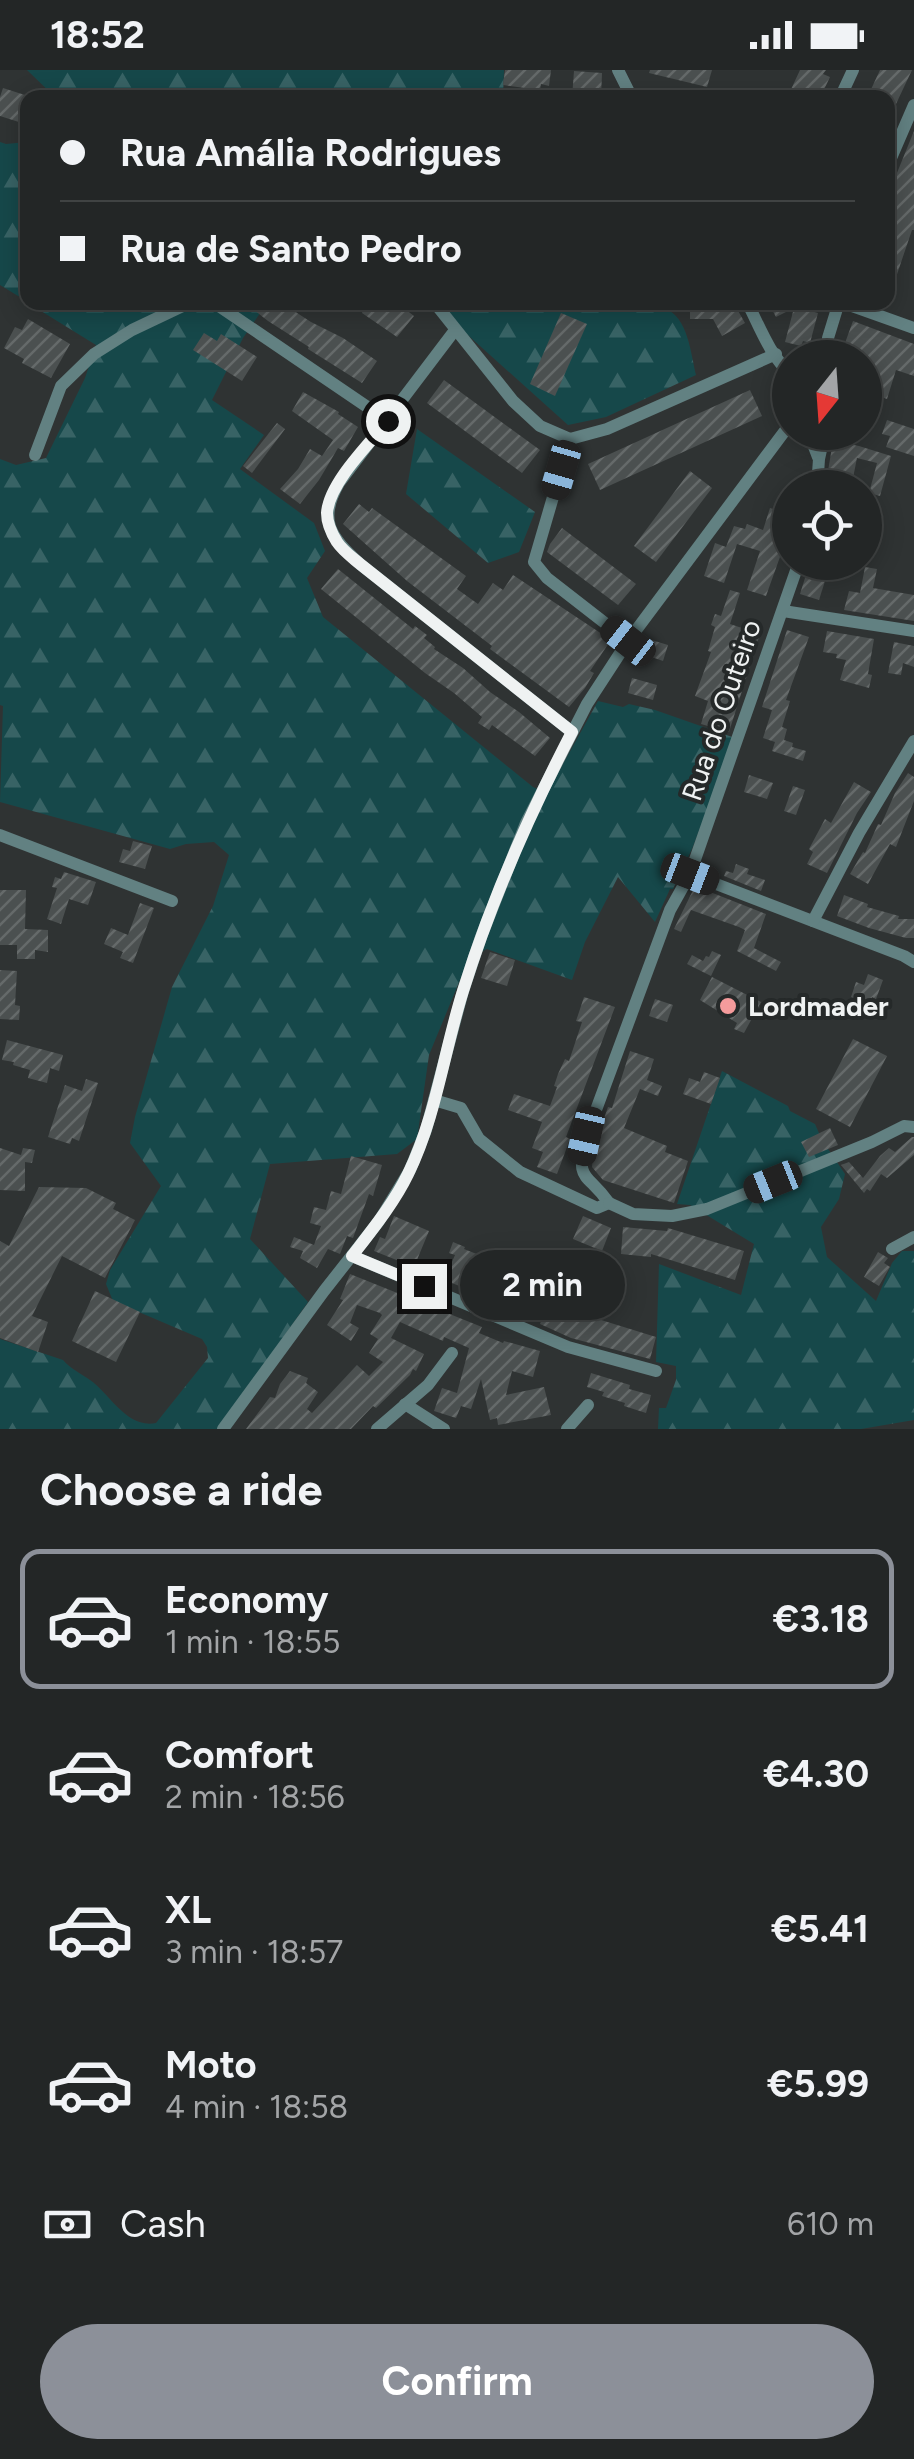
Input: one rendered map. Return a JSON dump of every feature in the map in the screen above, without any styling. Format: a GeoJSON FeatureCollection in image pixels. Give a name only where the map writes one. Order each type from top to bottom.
{"type":"FeatureCollection","features":[{"type":"Feature","properties":{"kind":"street"},"geometry":{"type":"LineString","coordinates":[[619,71],[627,70]]}},
{"type":"Feature","properties":{"kind":"street"},"geometry":{"type":"LineString","coordinates":[[895,131],[914,105]]}},
{"type":"Feature","properties":{"kind":"street"},"geometry":{"type":"LineString","coordinates":[[35,455],[61,386],[94,354],[174,310]]}},
{"type":"Feature","properties":{"kind":"street"},"geometry":{"type":"LineString","coordinates":[[225,310],[388,421]]}},
{"type":"Feature","properties":{"kind":"street"},"geometry":{"type":"LineString","coordinates":[[440,310],[513,401],[540,426],[570,438],[608,429],[772,356]]}},
{"type":"Feature","properties":{"kind":"street"},"geometry":{"type":"LineString","coordinates":[[751,310],[772,350]]}},
{"type":"Feature","properties":{"kind":"street"},"geometry":{"type":"LineString","coordinates":[[828,338],[837,310]]}},
{"type":"Feature","properties":{"kind":"street"},"geometry":{"type":"LineString","coordinates":[[863,310],[914,328]]}},
{"type":"Feature","properties":{"kind":"street"},"geometry":{"type":"LineString","coordinates":[[455,330],[339,483],[331,496],[329,526],[338,544],[360,564],[572,732]]}},
{"type":"Feature","properties":{"kind":"street"},"geometry":{"type":"LineString","coordinates":[[570,438],[534,562],[547,578],[628,641]]}},
{"type":"Feature","properties":{"kind":"street"},"geometry":{"type":"LineString","coordinates":[[223,1429],[387,1209],[410,1170],[426,1130],[463,991],[482,937],[526,823],[572,732],[628,641],[774,450]]}},
{"type":"Feature","properties":{"kind":"street"},"geometry":{"type":"LineString","coordinates":[[815,450],[819,460]]}},
{"type":"Feature","properties":{"kind":"street"},"geometry":{"type":"LineString","coordinates":[[818,470],[820,450]]}},
{"type":"Feature","properties":{"kind":"street","name":"Rua do Outeiro"},"geometry":{"type":"LineString","coordinates":[[609,1203],[602,1192],[586,1181],[580,1161],[586,1136],[670,910],[690,874],[792,580]]}},
{"type":"Feature","properties":{"kind":"street"},"geometry":{"type":"LineString","coordinates":[[783,611],[914,631]]}},
{"type":"Feature","properties":{"kind":"street"},"geometry":{"type":"LineString","coordinates":[[813,920],[914,741]]}},
{"type":"Feature","properties":{"kind":"street"},"geometry":{"type":"LineString","coordinates":[[0,834],[172,900]]}},
{"type":"Feature","properties":{"kind":"street"},"geometry":{"type":"LineString","coordinates":[[690,874],[914,962]]}},
{"type":"Feature","properties":{"kind":"street"},"geometry":{"type":"LineString","coordinates":[[434,1100],[461,1108],[479,1139],[520,1172],[597,1208],[609,1203],[634,1214],[672,1216],[707,1209],[904,1126],[914,1127]]}},
{"type":"Feature","properties":{"kind":"street"},"geometry":{"type":"LineString","coordinates":[[892,1249],[914,1237]]}},
{"type":"Feature","properties":{"kind":"street"},"geometry":{"type":"LineString","coordinates":[[352,1256],[568,1347],[656,1371]]}},
{"type":"Feature","properties":{"kind":"street"},"geometry":{"type":"LineString","coordinates":[[378,1429],[428,1385],[452,1353]]}},
{"type":"Feature","properties":{"kind":"street"},"geometry":{"type":"LineString","coordinates":[[405,1404],[444,1429]]}},
{"type":"Feature","properties":{"kind":"street"},"geometry":{"type":"LineString","coordinates":[[552,1429],[569,1427],[588,1404]]}},
{"type":"Feature","properties":{"kind":"green space"},"geometry":{"type":"Polygon","coordinates":[[[27,70],[504,70],[503,90],[48,90],[27,70]]]}},
{"type":"Feature","properties":{"kind":"green space"},"geometry":{"type":"Polygon","coordinates":[[[0,142],[20,143],[20,297],[0,285],[0,142]]]}},
{"type":"Feature","properties":{"kind":"green space"},"geometry":{"type":"Polygon","coordinates":[[[39,310],[262,310],[243,338],[212,400],[264,435],[240,469],[314,523],[325,551],[307,578],[323,617],[533,787],[547,793],[598,701],[655,710],[735,738],[692,849],[655,922],[618,877],[585,942],[572,980],[487,949],[469,958],[429,1055],[417,1139],[397,1154],[270,1164],[250,1239],[308,1302],[219,1429],[0,1429],[0,1339],[63,1360],[128,1416],[146,1423],[156,1423],[208,1358],[202,1339],[113,1301],[106,1284],[110,1270],[161,1186],[130,1143],[135,1117],[172,987],[213,906],[229,855],[214,842],[170,849],[0,802],[0,459],[16,465],[46,458],[85,378],[96,345],[39,310]]]}},
{"type":"Feature","properties":{"kind":"green space"},"geometry":{"type":"Polygon","coordinates":[[[442,310],[667,310],[684,328],[696,375],[606,417],[568,425],[442,310]]]}},
{"type":"Feature","properties":{"kind":"green space"},"geometry":{"type":"Polygon","coordinates":[[[417,429],[535,512],[519,552],[488,563],[406,494],[417,429]]]}},
{"type":"Feature","properties":{"kind":"green space"},"geometry":{"type":"Polygon","coordinates":[[[722,1071],[815,1124],[845,1174],[839,1199],[821,1227],[827,1257],[876,1301],[892,1263],[902,1251],[914,1251],[914,1420],[861,1429],[658,1429],[659,1408],[666,1408],[676,1380],[676,1366],[656,1362],[659,1264],[741,1295],[754,1244],[690,1205],[677,1204],[722,1071]]]}},
{"type":"Feature","properties":{"kind":"building"},"geometry":{"type":"Polygon","coordinates":[[[505,70],[551,70],[549,86],[541,84],[540,90],[503,85],[505,70]]]}},
{"type":"Feature","properties":{"kind":"building"},"geometry":{"type":"Polygon","coordinates":[[[712,70],[707,87],[649,73],[712,70]]]}},
{"type":"Feature","properties":{"kind":"building"},"geometry":{"type":"Polygon","coordinates":[[[800,70],[826,70],[823,74],[830,77],[824,90],[791,90],[800,70]]]}},
{"type":"Feature","properties":{"kind":"building"},"geometry":{"type":"Polygon","coordinates":[[[880,70],[912,70],[895,106],[895,90],[871,90],[880,70]]]}},
{"type":"Feature","properties":{"kind":"building"},"geometry":{"type":"Polygon","coordinates":[[[574,71],[602,73],[601,90],[573,90],[574,71]]]}},
{"type":"Feature","properties":{"kind":"building"},"geometry":{"type":"Polygon","coordinates":[[[3,88],[20,93],[20,122],[0,116],[3,88]]]}},
{"type":"Feature","properties":{"kind":"building"},"geometry":{"type":"Polygon","coordinates":[[[914,131],[914,230],[895,280],[895,178],[914,131]]]}},
{"type":"Feature","properties":{"kind":"building"},"geometry":{"type":"Polygon","coordinates":[[[254,310],[293,310],[377,361],[362,383],[254,310]]]}},
{"type":"Feature","properties":{"kind":"building"},"geometry":{"type":"Polygon","coordinates":[[[406,310],[414,316],[397,337],[362,313],[406,310]]]}},
{"type":"Feature","properties":{"kind":"building"},"geometry":{"type":"Polygon","coordinates":[[[690,310],[738,310],[745,323],[722,336],[713,319],[690,319],[690,310]]]}},
{"type":"Feature","properties":{"kind":"building"},"geometry":{"type":"Polygon","coordinates":[[[793,310],[818,313],[811,340],[786,340],[793,310]]]}},
{"type":"Feature","properties":{"kind":"building"},"geometry":{"type":"Polygon","coordinates":[[[561,313],[587,324],[555,396],[530,384],[561,313]]]}},
{"type":"Feature","properties":{"kind":"building"},"geometry":{"type":"Polygon","coordinates":[[[28,319],[70,344],[51,378],[4,348],[15,327],[22,330],[28,319]]]}},
{"type":"Feature","properties":{"kind":"building"},"geometry":{"type":"Polygon","coordinates":[[[853,321],[914,344],[914,376],[896,370],[887,399],[882,397],[882,340],[846,340],[853,321]]]}},
{"type":"Feature","properties":{"kind":"building"},"geometry":{"type":"Polygon","coordinates":[[[204,333],[217,341],[221,334],[257,357],[242,381],[193,350],[204,333]]]}},
{"type":"Feature","properties":{"kind":"building"},"geometry":{"type":"Polygon","coordinates":[[[444,380],[540,450],[522,473],[427,403],[444,380]]]}},
{"type":"Feature","properties":{"kind":"building"},"geometry":{"type":"Polygon","coordinates":[[[750,390],[762,416],[600,490],[588,464],[750,390]]]}},
{"type":"Feature","properties":{"kind":"building"},"geometry":{"type":"Polygon","coordinates":[[[303,392],[358,427],[344,451],[338,448],[300,504],[280,489],[310,449],[322,456],[333,440],[292,411],[303,392]]]}},
{"type":"Feature","properties":{"kind":"building"},"geometry":{"type":"Polygon","coordinates":[[[887,420],[914,429],[914,456],[886,447],[890,436],[882,434],[887,420]]]}},
{"type":"Feature","properties":{"kind":"building"},"geometry":{"type":"Polygon","coordinates":[[[277,423],[285,429],[252,473],[243,466],[277,423]]]}},
{"type":"Feature","properties":{"kind":"building"},"geometry":{"type":"Polygon","coordinates":[[[832,450],[872,450],[891,456],[882,489],[882,470],[875,470],[877,463],[857,458],[855,470],[828,470],[832,450]]]}},
{"type":"Feature","properties":{"kind":"building"},"geometry":{"type":"Polygon","coordinates":[[[690,471],[712,488],[656,562],[634,546],[690,471]]]}},
{"type":"Feature","properties":{"kind":"building"},"geometry":{"type":"Polygon","coordinates":[[[359,504],[369,512],[372,508],[466,576],[457,589],[478,604],[493,583],[503,590],[513,575],[611,640],[590,671],[594,673],[585,688],[569,707],[490,649],[492,646],[407,581],[343,524],[359,504]]]}},
{"type":"Feature","properties":{"kind":"building"},"geometry":{"type":"Polygon","coordinates":[[[772,509],[772,579],[766,596],[747,590],[760,551],[737,544],[724,583],[704,576],[715,543],[726,547],[734,526],[745,529],[747,524],[763,530],[772,509]]]}},
{"type":"Feature","properties":{"kind":"building"},"geometry":{"type":"Polygon","coordinates":[[[562,528],[636,584],[618,605],[547,552],[562,528]]]}},
{"type":"Feature","properties":{"kind":"building"},"geometry":{"type":"Polygon","coordinates":[[[338,569],[413,629],[415,626],[427,635],[424,638],[434,649],[550,738],[535,756],[492,725],[489,730],[478,723],[482,717],[454,693],[321,589],[338,569]]]}},
{"type":"Feature","properties":{"kind":"building"},"geometry":{"type":"Polygon","coordinates":[[[804,580],[825,580],[819,600],[800,594],[804,580]]]}},
{"type":"Feature","properties":{"kind":"building"},"geometry":{"type":"Polygon","coordinates":[[[862,580],[875,580],[873,588],[914,595],[914,621],[844,610],[849,591],[860,593],[862,580]]]}},
{"type":"Feature","properties":{"kind":"building"},"geometry":{"type":"Polygon","coordinates":[[[730,590],[740,593],[730,624],[760,634],[729,732],[701,724],[708,701],[695,696],[711,652],[708,651],[715,627],[711,625],[715,614],[721,616],[730,590]]]}},
{"type":"Feature","properties":{"kind":"building"},"geometry":{"type":"Polygon","coordinates":[[[787,630],[809,637],[786,700],[790,701],[782,727],[787,729],[784,740],[806,751],[803,761],[772,751],[775,742],[763,738],[772,710],[762,707],[787,630]]]}},
{"type":"Feature","properties":{"kind":"building"},"geometry":{"type":"Polygon","coordinates":[[[827,631],[874,639],[869,688],[840,680],[846,660],[823,652],[827,631]]]}},
{"type":"Feature","properties":{"kind":"building"},"geometry":{"type":"Polygon","coordinates":[[[645,638],[668,645],[663,661],[640,653],[645,638]]]}},
{"type":"Feature","properties":{"kind":"building"},"geometry":{"type":"Polygon","coordinates":[[[894,642],[914,646],[914,667],[903,663],[901,675],[888,673],[894,642]]]}},
{"type":"Feature","properties":{"kind":"building"},"geometry":{"type":"Polygon","coordinates":[[[632,678],[657,685],[653,700],[628,693],[632,678]]]}},
{"type":"Feature","properties":{"kind":"building"},"geometry":{"type":"Polygon","coordinates":[[[908,773],[914,777],[914,801],[896,847],[890,844],[868,884],[850,874],[908,773]]]}},
{"type":"Feature","properties":{"kind":"building"},"geometry":{"type":"Polygon","coordinates":[[[749,775],[773,783],[767,799],[744,792],[749,775]]]}},
{"type":"Feature","properties":{"kind":"building"},"geometry":{"type":"Polygon","coordinates":[[[854,782],[871,792],[827,873],[807,864],[813,852],[809,849],[825,819],[831,823],[854,782]]]}},
{"type":"Feature","properties":{"kind":"building"},"geometry":{"type":"Polygon","coordinates":[[[793,786],[805,790],[796,815],[784,811],[793,786]]]}},
{"type":"Feature","properties":{"kind":"building"},"geometry":{"type":"Polygon","coordinates":[[[133,841],[152,846],[145,869],[119,862],[123,849],[130,851],[133,841]]]}},
{"type":"Feature","properties":{"kind":"building"},"geometry":{"type":"Polygon","coordinates":[[[736,864],[749,869],[747,874],[765,880],[761,891],[724,876],[726,871],[733,873],[736,864]]]}},
{"type":"Feature","properties":{"kind":"building"},"geometry":{"type":"Polygon","coordinates":[[[64,872],[96,882],[88,905],[69,899],[61,924],[47,919],[57,888],[52,887],[55,877],[61,879],[64,872]]]}},
{"type":"Feature","properties":{"kind":"building"},"geometry":{"type":"Polygon","coordinates":[[[695,886],[766,914],[754,948],[781,962],[776,971],[737,951],[745,930],[739,927],[691,910],[681,932],[674,929],[695,886]]]}},
{"type":"Feature","properties":{"kind":"building"},"geometry":{"type":"Polygon","coordinates":[[[0,890],[26,890],[25,929],[48,930],[48,952],[35,950],[35,959],[17,959],[17,945],[0,945],[0,890]]]}},
{"type":"Feature","properties":{"kind":"building"},"geometry":{"type":"Polygon","coordinates":[[[844,895],[868,904],[867,907],[899,916],[898,919],[914,919],[914,938],[837,916],[844,895]]]}},
{"type":"Feature","properties":{"kind":"building"},"geometry":{"type":"Polygon","coordinates":[[[140,903],[154,908],[133,963],[120,958],[123,952],[104,944],[111,928],[128,935],[140,903]]]}},
{"type":"Feature","properties":{"kind":"building"},"geometry":{"type":"Polygon","coordinates":[[[712,951],[721,955],[711,976],[687,964],[692,955],[703,961],[712,951]]]}},
{"type":"Feature","properties":{"kind":"building"},"geometry":{"type":"Polygon","coordinates":[[[490,952],[515,960],[507,986],[481,978],[490,952]]]}},
{"type":"Feature","properties":{"kind":"building"},"geometry":{"type":"Polygon","coordinates":[[[0,970],[17,971],[15,1005],[20,1006],[19,1020],[0,1019],[0,970]]]}},
{"type":"Feature","properties":{"kind":"building"},"geometry":{"type":"Polygon","coordinates":[[[868,974],[883,980],[870,1004],[851,997],[856,982],[864,985],[868,974]]]}},
{"type":"Feature","properties":{"kind":"building","name":"Lordmader"},"geometry":{"type":"Polygon","coordinates":[[[712,977],[761,1002],[744,1033],[734,1029],[737,1023],[700,1000],[712,977]]]}},
{"type":"Feature","properties":{"kind":"building"},"geometry":{"type":"Polygon","coordinates":[[[584,997],[615,1007],[566,1137],[570,1139],[557,1174],[537,1167],[543,1152],[532,1148],[542,1122],[508,1110],[514,1094],[550,1106],[558,1074],[565,1059],[569,1061],[582,1022],[576,1021],[584,997]]]}},
{"type":"Feature","properties":{"kind":"building"},"geometry":{"type":"Polygon","coordinates":[[[655,999],[673,1005],[667,1022],[649,1016],[655,999]]]}},
{"type":"Feature","properties":{"kind":"building"},"geometry":{"type":"Polygon","coordinates":[[[853,1039],[887,1056],[850,1127],[816,1109],[853,1039]]]}},
{"type":"Feature","properties":{"kind":"building"},"geometry":{"type":"Polygon","coordinates":[[[7,1040],[63,1055],[59,1071],[50,1068],[47,1083],[28,1078],[30,1070],[2,1060],[7,1040]]]}},
{"type":"Feature","properties":{"kind":"building"},"geometry":{"type":"Polygon","coordinates":[[[630,1051],[654,1059],[647,1080],[662,1086],[658,1096],[640,1089],[624,1128],[667,1146],[665,1152],[688,1161],[674,1203],[603,1180],[592,1167],[599,1132],[608,1107],[612,1108],[630,1051]]]}},
{"type":"Feature","properties":{"kind":"building"},"geometry":{"type":"Polygon","coordinates":[[[704,1072],[720,1078],[711,1104],[683,1094],[689,1078],[700,1082],[704,1072]]]}},
{"type":"Feature","properties":{"kind":"building"},"geometry":{"type":"Polygon","coordinates":[[[86,1079],[98,1083],[79,1141],[72,1138],[70,1144],[48,1137],[65,1085],[82,1091],[86,1079]]]}},
{"type":"Feature","properties":{"kind":"building"},"geometry":{"type":"Polygon","coordinates":[[[830,1128],[838,1145],[809,1157],[801,1142],[830,1128]]]}},
{"type":"Feature","properties":{"kind":"building"},"geometry":{"type":"Polygon","coordinates":[[[912,1137],[914,1155],[887,1178],[881,1174],[870,1191],[864,1193],[841,1165],[849,1162],[863,1178],[889,1148],[895,1152],[912,1137]]]}},
{"type":"Feature","properties":{"kind":"building"},"geometry":{"type":"Polygon","coordinates":[[[0,1148],[21,1155],[23,1148],[35,1150],[32,1163],[25,1162],[25,1191],[0,1190],[0,1148]]]}},
{"type":"Feature","properties":{"kind":"building"},"geometry":{"type":"Polygon","coordinates":[[[351,1156],[382,1165],[373,1196],[369,1194],[353,1238],[347,1236],[340,1254],[328,1249],[317,1268],[300,1258],[303,1251],[290,1247],[294,1237],[314,1245],[321,1226],[310,1223],[314,1207],[326,1210],[331,1191],[341,1194],[351,1156]]]}},
{"type":"Feature","properties":{"kind":"building"},"geometry":{"type":"Polygon","coordinates":[[[39,1187],[86,1188],[116,1203],[113,1209],[135,1220],[105,1278],[62,1256],[32,1316],[48,1322],[38,1352],[0,1338],[0,1241],[9,1246],[39,1187]]]}},
{"type":"Feature","properties":{"kind":"building"},"geometry":{"type":"Polygon","coordinates":[[[394,1216],[429,1231],[414,1267],[374,1251],[380,1237],[385,1239],[394,1216]]]}},
{"type":"Feature","properties":{"kind":"building"},"geometry":{"type":"Polygon","coordinates":[[[583,1216],[611,1228],[602,1251],[573,1239],[583,1216]]]}},
{"type":"Feature","properties":{"kind":"building"},"geometry":{"type":"Polygon","coordinates":[[[623,1227],[667,1231],[668,1228],[744,1251],[735,1280],[651,1254],[621,1254],[623,1227]]]}},
{"type":"Feature","properties":{"kind":"building"},"geometry":{"type":"Polygon","coordinates":[[[453,1242],[497,1262],[489,1283],[480,1279],[475,1292],[444,1280],[455,1255],[449,1253],[453,1242]]]}},
{"type":"Feature","properties":{"kind":"building"},"geometry":{"type":"Polygon","coordinates":[[[878,1252],[888,1258],[884,1263],[890,1267],[879,1286],[864,1277],[878,1252]]]}},
{"type":"Feature","properties":{"kind":"building"},"geometry":{"type":"Polygon","coordinates":[[[350,1274],[482,1327],[479,1333],[503,1343],[540,1351],[533,1377],[512,1371],[506,1395],[544,1387],[551,1415],[498,1425],[497,1418],[490,1420],[481,1379],[471,1409],[461,1406],[456,1418],[434,1411],[442,1388],[457,1393],[469,1348],[400,1322],[391,1338],[424,1354],[416,1371],[413,1369],[351,1429],[246,1429],[270,1397],[275,1398],[290,1371],[308,1378],[306,1383],[318,1392],[307,1409],[312,1413],[357,1365],[369,1376],[383,1362],[369,1353],[378,1339],[370,1334],[380,1313],[357,1305],[350,1323],[359,1328],[351,1341],[327,1325],[343,1300],[340,1299],[350,1274]]]}},
{"type":"Feature","properties":{"kind":"building"},"geometry":{"type":"Polygon","coordinates":[[[95,1291],[140,1312],[116,1362],[72,1341],[95,1291]]]}},
{"type":"Feature","properties":{"kind":"building"},"geometry":{"type":"Polygon","coordinates":[[[550,1296],[587,1309],[585,1315],[656,1337],[650,1359],[571,1338],[540,1324],[550,1296]]]}},
{"type":"Feature","properties":{"kind":"building"},"geometry":{"type":"Polygon","coordinates":[[[591,1373],[651,1395],[646,1413],[587,1387],[591,1373]]]}},
{"type":"Feature","properties":{"kind":"place","name":"Lordmader"},"geometry":{"type":"Point","coordinates":[728,1006]}},
{"type":"Feature","properties":{"kind":"route"},"geometry":{"type":"LineString","coordinates":[[388,421],[331,496],[327,514],[338,544],[572,732],[526,823],[482,937],[463,991],[426,1130],[410,1170],[352,1256],[424,1286]]}}]}
